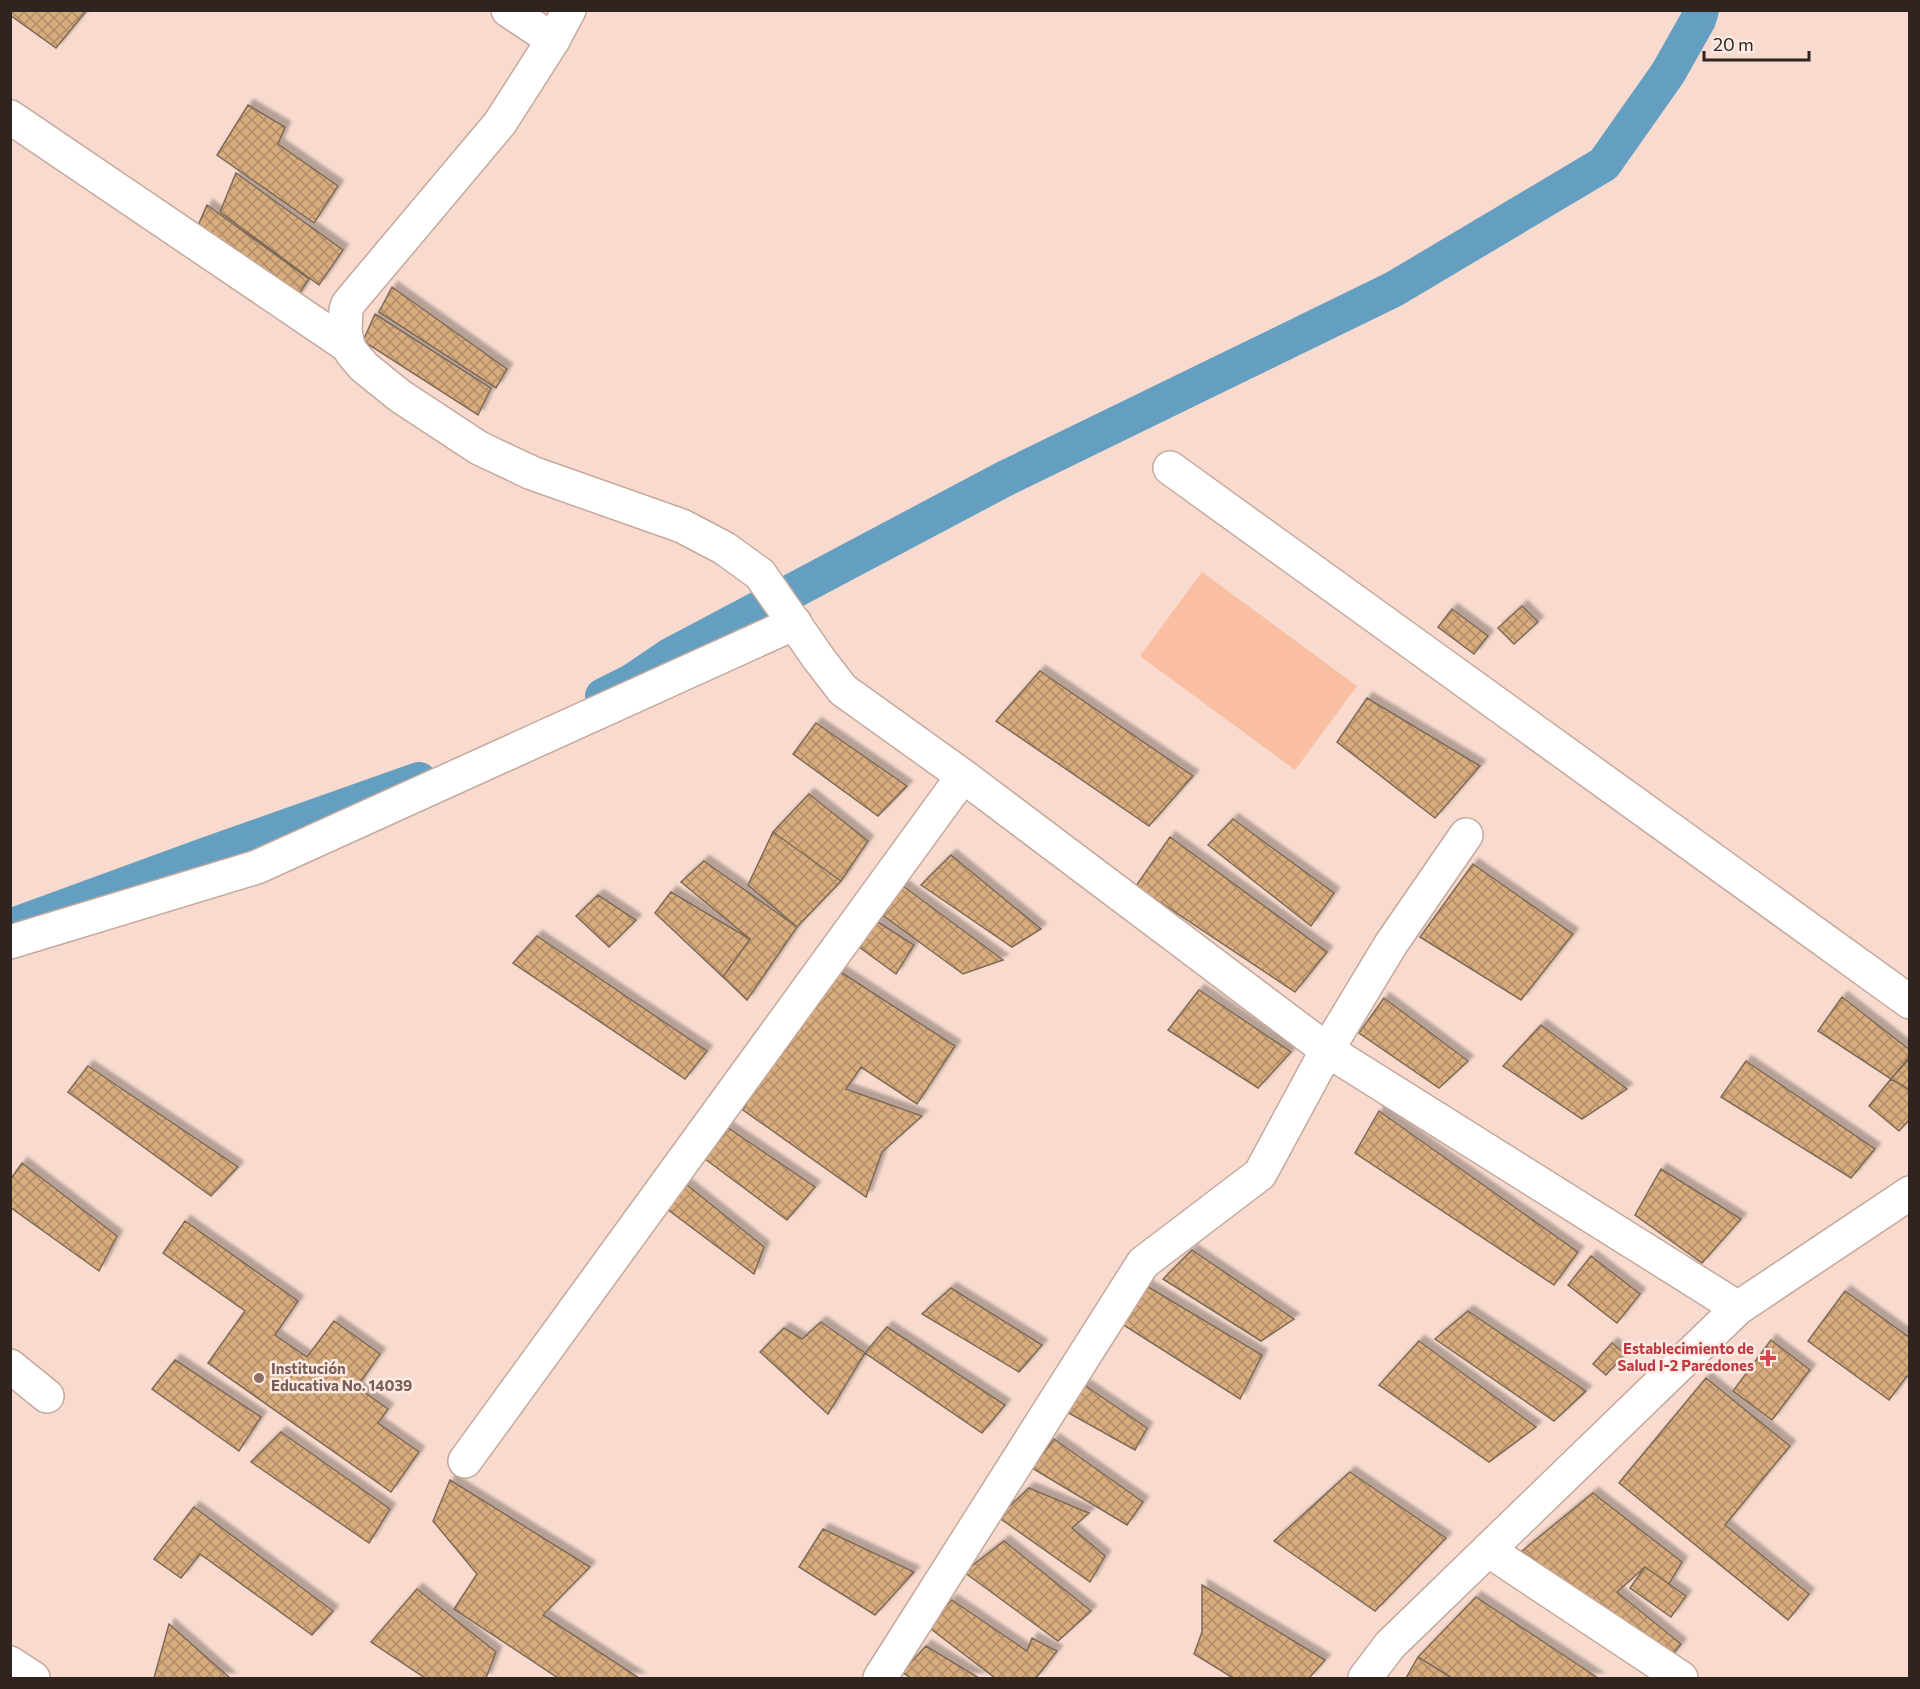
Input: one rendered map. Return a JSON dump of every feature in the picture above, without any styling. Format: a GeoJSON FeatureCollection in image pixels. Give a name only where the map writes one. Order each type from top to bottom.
{"type":"FeatureCollection","features":[{"type":"Feature","properties":{"kind":"street"},"geometry":{"type":"LineString","coordinates":[[508,10],[553,40]]}},
{"type":"Feature","properties":{"kind":"street"},"geometry":{"type":"LineString","coordinates":[[348,346],[345,317],[352,298],[500,123],[553,40],[569,10]]}},
{"type":"Feature","properties":{"kind":"street"},"geometry":{"type":"LineString","coordinates":[[10,117],[348,346],[364,367],[400,396],[479,448],[532,473],[682,526],[705,537],[750,565],[760,574],[843,690],[963,776],[1327,1050],[1738,1308]]}},
{"type":"Feature","properties":{"kind":"street"},"geometry":{"type":"LineString","coordinates":[[1170,468],[1910,1002]]}},
{"type":"Feature","properties":{"kind":"street"},"geometry":{"type":"LineString","coordinates":[[10,942],[257,867],[788,612]]}},
{"type":"Feature","properties":{"kind":"street"},"geometry":{"type":"LineString","coordinates":[[465,1461],[963,776]]}},
{"type":"Feature","properties":{"kind":"street"},"geometry":{"type":"LineString","coordinates":[[880,1678],[1143,1263],[1260,1174],[1327,1050],[1391,944],[1466,834]]}},
{"type":"Feature","properties":{"kind":"street"},"geometry":{"type":"LineString","coordinates":[[1365,1678],[1390,1645],[1738,1308],[1910,1193]]}},
{"type":"Feature","properties":{"kind":"street"},"geometry":{"type":"LineString","coordinates":[[10,1366],[47,1396]]}},
{"type":"Feature","properties":{"kind":"street"},"geometry":{"type":"LineString","coordinates":[[1488,1551],[1681,1678]]}},
{"type":"Feature","properties":{"kind":"street"},"geometry":{"type":"LineString","coordinates":[[10,1663],[33,1678]]}},
{"type":"Feature","properties":{"kind":"shaded area"},"geometry":{"type":"Polygon","coordinates":[[[1202,572],[1357,686],[1295,770],[1140,656],[1202,572]]]}},
{"type":"Feature","properties":{"kind":"building"},"geometry":{"type":"Polygon","coordinates":[[[10,10],[87,10],[56,48],[10,15],[10,10]]]}},
{"type":"Feature","properties":{"kind":"building"},"geometry":{"type":"Polygon","coordinates":[[[248,105],[285,127],[278,144],[338,186],[314,223],[217,155],[248,105]]]}},
{"type":"Feature","properties":{"kind":"building"},"geometry":{"type":"Polygon","coordinates":[[[236,173],[343,250],[319,285],[220,212],[236,173]]]}},
{"type":"Feature","properties":{"kind":"building"},"geometry":{"type":"Polygon","coordinates":[[[207,205],[309,279],[295,300],[197,228],[207,205]]]}},
{"type":"Feature","properties":{"kind":"building"},"geometry":{"type":"Polygon","coordinates":[[[392,287],[507,369],[496,388],[379,312],[392,287]]]}},
{"type":"Feature","properties":{"kind":"building"},"geometry":{"type":"Polygon","coordinates":[[[375,314],[491,388],[478,415],[363,341],[375,314]]]}},
{"type":"Feature","properties":{"kind":"building"},"geometry":{"type":"Polygon","coordinates":[[[1522,606],[1538,622],[1514,644],[1498,628],[1522,606]]]}},
{"type":"Feature","properties":{"kind":"building"},"geometry":{"type":"Polygon","coordinates":[[[1452,609],[1488,636],[1474,654],[1438,627],[1452,609]]]}},
{"type":"Feature","properties":{"kind":"building"},"geometry":{"type":"Polygon","coordinates":[[[1040,671],[1193,776],[1149,826],[996,721],[1040,671]]]}},
{"type":"Feature","properties":{"kind":"building"},"geometry":{"type":"Polygon","coordinates":[[[1367,698],[1480,766],[1435,818],[1337,742],[1367,698]]]}},
{"type":"Feature","properties":{"kind":"building"},"geometry":{"type":"Polygon","coordinates":[[[816,723],[907,786],[878,816],[793,754],[816,723]]]}},
{"type":"Feature","properties":{"kind":"building"},"geometry":{"type":"Polygon","coordinates":[[[809,794],[868,841],[841,881],[773,832],[809,794]]]}},
{"type":"Feature","properties":{"kind":"building"},"geometry":{"type":"Polygon","coordinates":[[[1233,819],[1334,893],[1311,926],[1208,845],[1233,819]]]}},
{"type":"Feature","properties":{"kind":"building"},"geometry":{"type":"Polygon","coordinates":[[[773,832],[841,881],[797,927],[748,885],[773,832]]]}},
{"type":"Feature","properties":{"kind":"building"},"geometry":{"type":"Polygon","coordinates":[[[1170,837],[1327,952],[1295,992],[1136,886],[1170,837]]]}},
{"type":"Feature","properties":{"kind":"building"},"geometry":{"type":"Polygon","coordinates":[[[951,855],[1041,929],[1012,947],[921,885],[951,855]]]}},
{"type":"Feature","properties":{"kind":"building"},"geometry":{"type":"Polygon","coordinates":[[[704,861],[797,927],[747,1000],[723,977],[750,939],[681,882],[704,861]]]}},
{"type":"Feature","properties":{"kind":"building"},"geometry":{"type":"Polygon","coordinates":[[[1473,864],[1573,934],[1521,1000],[1420,937],[1473,864]]]}},
{"type":"Feature","properties":{"kind":"building"},"geometry":{"type":"Polygon","coordinates":[[[899,883],[1003,960],[963,974],[870,906],[899,883]]]}},
{"type":"Feature","properties":{"kind":"building"},"geometry":{"type":"Polygon","coordinates":[[[671,892],[750,939],[723,977],[655,913],[671,892]]]}},
{"type":"Feature","properties":{"kind":"building"},"geometry":{"type":"Polygon","coordinates":[[[598,895],[636,920],[609,947],[576,916],[598,895]]]}},
{"type":"Feature","properties":{"kind":"building"},"geometry":{"type":"Polygon","coordinates":[[[870,917],[914,945],[896,974],[851,941],[870,917]]]}},
{"type":"Feature","properties":{"kind":"building"},"geometry":{"type":"Polygon","coordinates":[[[537,936],[707,1051],[685,1079],[513,963],[537,936]]]}},
{"type":"Feature","properties":{"kind":"building"},"geometry":{"type":"Polygon","coordinates":[[[836,969],[955,1046],[917,1104],[861,1067],[846,1089],[922,1116],[882,1152],[866,1197],[743,1110],[779,1043],[836,969]]]}},
{"type":"Feature","properties":{"kind":"building"},"geometry":{"type":"Polygon","coordinates":[[[1199,990],[1291,1052],[1258,1088],[1168,1030],[1199,990]]]}},
{"type":"Feature","properties":{"kind":"building"},"geometry":{"type":"Polygon","coordinates":[[[1842,997],[1910,1050],[1910,1058],[1891,1079],[1818,1031],[1842,997]]]}},
{"type":"Feature","properties":{"kind":"building"},"geometry":{"type":"Polygon","coordinates":[[[1384,998],[1468,1061],[1439,1088],[1359,1033],[1384,998]]]}},
{"type":"Feature","properties":{"kind":"building"},"geometry":{"type":"Polygon","coordinates":[[[1541,1025],[1627,1089],[1582,1119],[1503,1066],[1541,1025]]]}},
{"type":"Feature","properties":{"kind":"building"},"geometry":{"type":"Polygon","coordinates":[[[1910,1056],[1910,1090],[1891,1079],[1910,1056]]]}},
{"type":"Feature","properties":{"kind":"building"},"geometry":{"type":"Polygon","coordinates":[[[1746,1061],[1875,1149],[1851,1178],[1721,1097],[1746,1061]]]}},
{"type":"Feature","properties":{"kind":"building"},"geometry":{"type":"Polygon","coordinates":[[[88,1066],[238,1167],[211,1196],[68,1092],[88,1066]]]}},
{"type":"Feature","properties":{"kind":"building"},"geometry":{"type":"Polygon","coordinates":[[[1891,1079],[1910,1090],[1910,1119],[1899,1131],[1869,1106],[1891,1079]]]}},
{"type":"Feature","properties":{"kind":"building"},"geometry":{"type":"Polygon","coordinates":[[[1379,1111],[1578,1252],[1554,1285],[1355,1153],[1379,1111]]]}},
{"type":"Feature","properties":{"kind":"building"},"geometry":{"type":"Polygon","coordinates":[[[724,1125],[815,1187],[787,1220],[697,1153],[724,1125]]]}},
{"type":"Feature","properties":{"kind":"building"},"geometry":{"type":"Polygon","coordinates":[[[22,1163],[117,1236],[99,1271],[10,1207],[10,1180],[22,1163]]]}},
{"type":"Feature","properties":{"kind":"building"},"geometry":{"type":"Polygon","coordinates":[[[1661,1169],[1741,1219],[1702,1263],[1635,1215],[1661,1169]]]}},
{"type":"Feature","properties":{"kind":"building"},"geometry":{"type":"Polygon","coordinates":[[[687,1185],[764,1247],[754,1274],[659,1203],[687,1185]]]}},
{"type":"Feature","properties":{"kind":"building"},"geometry":{"type":"Polygon","coordinates":[[[185,1221],[298,1301],[275,1335],[307,1357],[334,1321],[380,1354],[357,1387],[388,1409],[378,1423],[419,1452],[391,1492],[208,1363],[245,1311],[163,1253],[185,1221]]]}},
{"type":"Feature","properties":{"kind":"building"},"geometry":{"type":"Polygon","coordinates":[[[1192,1250],[1294,1319],[1261,1341],[1163,1279],[1192,1250]]]}},
{"type":"Feature","properties":{"kind":"building"},"geometry":{"type":"Polygon","coordinates":[[[1591,1256],[1640,1294],[1617,1323],[1568,1285],[1591,1256]]]}},
{"type":"Feature","properties":{"kind":"building"},"geometry":{"type":"Polygon","coordinates":[[[1145,1285],[1262,1355],[1240,1399],[1122,1324],[1145,1285]]]}},
{"type":"Feature","properties":{"kind":"building"},"geometry":{"type":"Polygon","coordinates":[[[951,1288],[1042,1345],[1019,1372],[922,1314],[951,1288]]]}},
{"type":"Feature","properties":{"kind":"building"},"geometry":{"type":"Polygon","coordinates":[[[1845,1291],[1910,1338],[1910,1378],[1907,1376],[1889,1400],[1808,1341],[1845,1291]]]}},
{"type":"Feature","properties":{"kind":"building"},"geometry":{"type":"Polygon","coordinates":[[[1468,1311],[1586,1391],[1554,1421],[1435,1339],[1468,1311]]]}},
{"type":"Feature","properties":{"kind":"building"},"geometry":{"type":"Polygon","coordinates":[[[821,1322],[865,1353],[828,1414],[760,1352],[784,1328],[802,1339],[821,1322]]]}},
{"type":"Feature","properties":{"kind":"building"},"geometry":{"type":"Polygon","coordinates":[[[887,1327],[1005,1405],[982,1433],[865,1353],[887,1327]]]}},
{"type":"Feature","properties":{"kind":"building"},"geometry":{"type":"Polygon","coordinates":[[[1771,1340],[1810,1370],[1772,1420],[1733,1391],[1771,1340]]]}},
{"type":"Feature","properties":{"kind":"building"},"geometry":{"type":"Polygon","coordinates":[[[1419,1341],[1536,1427],[1489,1462],[1379,1385],[1419,1341]]]}},
{"type":"Feature","properties":{"kind":"building"},"geometry":{"type":"Polygon","coordinates":[[[1612,1343],[1625,1354],[1606,1375],[1593,1364],[1612,1343]]]}},
{"type":"Feature","properties":{"kind":"building"},"geometry":{"type":"Polygon","coordinates":[[[175,1360],[261,1417],[239,1451],[152,1389],[175,1360]]]}},
{"type":"Feature","properties":{"kind":"building"},"geometry":{"type":"Polygon","coordinates":[[[1706,1378],[1790,1446],[1725,1525],[1809,1594],[1788,1620],[1619,1483],[1706,1378]]]}},
{"type":"Feature","properties":{"kind":"building"},"geometry":{"type":"Polygon","coordinates":[[[1083,1384],[1147,1428],[1135,1450],[1065,1411],[1083,1384]]]}},
{"type":"Feature","properties":{"kind":"building"},"geometry":{"type":"Polygon","coordinates":[[[281,1432],[390,1509],[369,1543],[251,1462],[281,1432]]]}},
{"type":"Feature","properties":{"kind":"building"},"geometry":{"type":"Polygon","coordinates":[[[1054,1439],[1143,1502],[1127,1525],[1032,1468],[1054,1439]]]}},
{"type":"Feature","properties":{"kind":"building"},"geometry":{"type":"Polygon","coordinates":[[[1350,1472],[1446,1538],[1375,1611],[1274,1541],[1350,1472]]]}},
{"type":"Feature","properties":{"kind":"building"},"geometry":{"type":"Polygon","coordinates":[[[450,1480],[590,1567],[543,1615],[639,1678],[558,1678],[454,1609],[477,1574],[433,1521],[450,1480]]]}},
{"type":"Feature","properties":{"kind":"building"},"geometry":{"type":"Polygon","coordinates":[[[1029,1488],[1089,1513],[1072,1528],[1105,1556],[1090,1582],[998,1517],[1029,1488]]]}},
{"type":"Feature","properties":{"kind":"building"},"geometry":{"type":"Polygon","coordinates":[[[1593,1493],[1682,1562],[1669,1584],[1645,1567],[1617,1592],[1681,1644],[1669,1659],[1522,1551],[1593,1493]]]}},
{"type":"Feature","properties":{"kind":"building"},"geometry":{"type":"Polygon","coordinates":[[[194,1507],[333,1611],[312,1635],[200,1554],[181,1578],[154,1559],[194,1507]]]}},
{"type":"Feature","properties":{"kind":"building"},"geometry":{"type":"Polygon","coordinates":[[[823,1529],[914,1572],[875,1615],[799,1567],[823,1529]]]}},
{"type":"Feature","properties":{"kind":"building"},"geometry":{"type":"Polygon","coordinates":[[[1004,1541],[1091,1611],[1058,1641],[964,1572],[1004,1541]]]}},
{"type":"Feature","properties":{"kind":"building"},"geometry":{"type":"Polygon","coordinates":[[[1645,1567],[1686,1596],[1671,1617],[1630,1588],[1645,1567]]]}},
{"type":"Feature","properties":{"kind":"building"},"geometry":{"type":"Polygon","coordinates":[[[1202,1585],[1325,1660],[1309,1678],[1233,1678],[1194,1654],[1202,1632],[1202,1585]]]}},
{"type":"Feature","properties":{"kind":"building"},"geometry":{"type":"Polygon","coordinates":[[[417,1589],[496,1652],[486,1678],[425,1678],[371,1642],[417,1589]]]}},
{"type":"Feature","properties":{"kind":"building"},"geometry":{"type":"Polygon","coordinates":[[[1476,1597],[1598,1678],[1452,1678],[1418,1657],[1476,1597]]]}},
{"type":"Feature","properties":{"kind":"building"},"geometry":{"type":"Polygon","coordinates":[[[952,1600],[1027,1651],[1032,1638],[1057,1651],[1036,1678],[995,1678],[927,1626],[952,1600]]]}},
{"type":"Feature","properties":{"kind":"building"},"geometry":{"type":"Polygon","coordinates":[[[169,1624],[230,1678],[154,1678],[169,1624]]]}},
{"type":"Feature","properties":{"kind":"building"},"geometry":{"type":"Polygon","coordinates":[[[926,1646],[979,1678],[911,1678],[902,1672],[926,1646]]]}},
{"type":"Feature","properties":{"kind":"building"},"geometry":{"type":"Polygon","coordinates":[[[1418,1657],[1452,1678],[1406,1678],[1418,1657]]]}},
{"type":"Feature","properties":{"kind":"waterway"},"geometry":{"type":"LineString","coordinates":[[603,696],[633,681],[670,656],[1006,478],[1394,289],[1604,164],[1668,73],[1698,20],[1701,10]]}},
{"type":"Feature","properties":{"kind":"waterway"},"geometry":{"type":"LineString","coordinates":[[10,927],[419,780]]}},
{"type":"Feature","properties":{"kind":"place","name":"Establecimiento de Salud I-2 Paredones"},"geometry":{"type":"Point","coordinates":[1768,1358]}},
{"type":"Feature","properties":{"kind":"place","name":"Institución Educativa No. 14039"},"geometry":{"type":"Point","coordinates":[259,1378]}}]}
